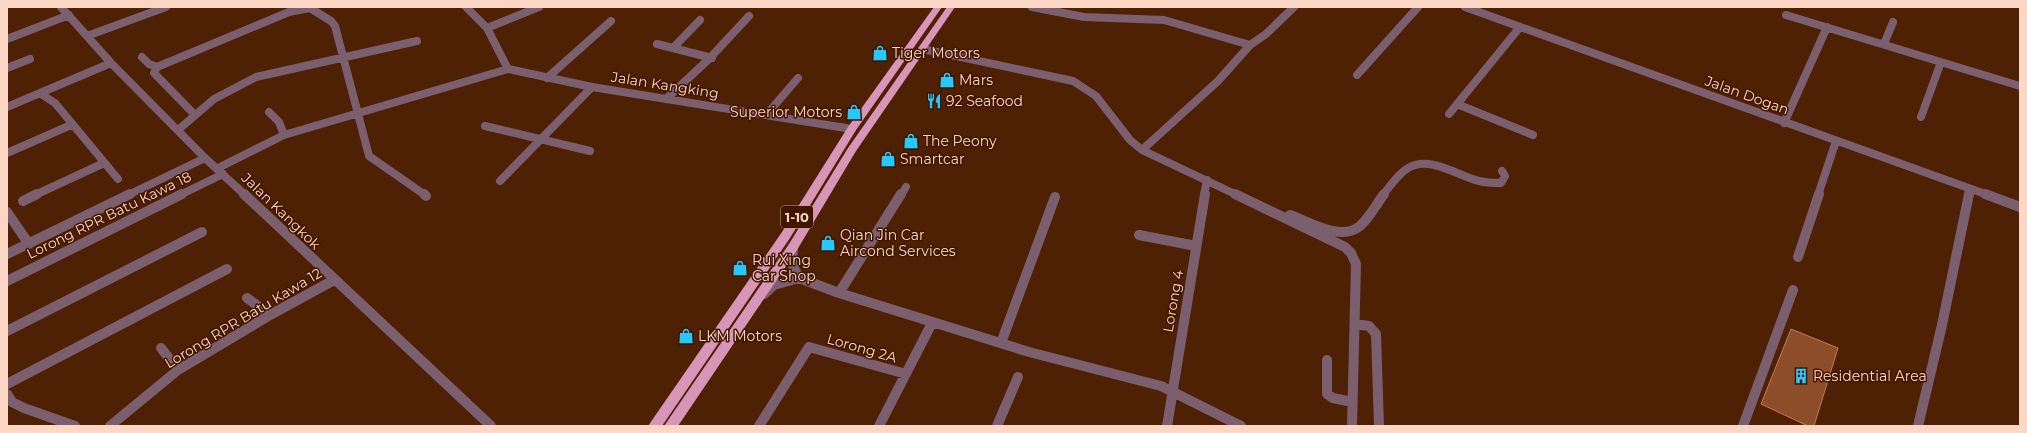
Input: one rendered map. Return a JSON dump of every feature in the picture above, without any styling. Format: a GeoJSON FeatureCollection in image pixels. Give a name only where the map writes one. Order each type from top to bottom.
{"type":"FeatureCollection","features":[{"type":"Feature","properties":{"kind":"highway","name":"1-10"},"geometry":{"type":"LineString","coordinates":[[655,426],[786,235],[852,129],[938,7]]}},
{"type":"Feature","properties":{"kind":"highway","name":"1-10"},"geometry":{"type":"LineString","coordinates":[[670,426],[793,247],[852,150],[952,7]]}},
{"type":"Feature","properties":{"kind":"street","name":"Jalan Kangkok"},"geometry":{"type":"LineString","coordinates":[[61,7],[111,64],[205,158],[334,280],[398,337],[491,426]]}},
{"type":"Feature","properties":{"kind":"street"},"geometry":{"type":"LineString","coordinates":[[87,36],[166,7]]}},
{"type":"Feature","properties":{"kind":"street"},"geometry":{"type":"LineString","coordinates":[[194,114],[154,73],[157,67],[289,12],[310,7],[331,21],[335,26],[369,156],[426,196]]}},
{"type":"Feature","properties":{"kind":"street"},"geometry":{"type":"LineString","coordinates":[[466,7],[487,28],[508,69]]}},
{"type":"Feature","properties":{"kind":"street"},"geometry":{"type":"LineString","coordinates":[[487,28],[539,7]]}},
{"type":"Feature","properties":{"kind":"street"},"geometry":{"type":"LineString","coordinates":[[1032,7],[1077,16],[1164,20],[1210,32],[1250,45]]}},
{"type":"Feature","properties":{"kind":"street"},"geometry":{"type":"LineString","coordinates":[[1142,150],[1218,81],[1250,45],[1266,34],[1294,7]]}},
{"type":"Feature","properties":{"kind":"street"},"geometry":{"type":"LineString","coordinates":[[1357,75],[1418,7]]}},
{"type":"Feature","properties":{"kind":"street","name":"Jalan Dogan"},"geometry":{"type":"LineString","coordinates":[[1466,7],[2020,207]]}},
{"type":"Feature","properties":{"kind":"street"},"geometry":{"type":"LineString","coordinates":[[7,39],[69,15]]}},
{"type":"Feature","properties":{"kind":"street"},"geometry":{"type":"LineString","coordinates":[[1786,15],[2020,86]]}},
{"type":"Feature","properties":{"kind":"street"},"geometry":{"type":"LineString","coordinates":[[666,99],[712,58],[734,35],[749,16]]}},
{"type":"Feature","properties":{"kind":"street"},"geometry":{"type":"LineString","coordinates":[[673,48],[700,20]]}},
{"type":"Feature","properties":{"kind":"street"},"geometry":{"type":"LineString","coordinates":[[547,78],[611,21]]}},
{"type":"Feature","properties":{"kind":"street"},"geometry":{"type":"LineString","coordinates":[[1884,44],[1893,22]]}},
{"type":"Feature","properties":{"kind":"street"},"geometry":{"type":"LineString","coordinates":[[1449,114],[1520,26]]}},
{"type":"Feature","properties":{"kind":"street"},"geometry":{"type":"LineString","coordinates":[[1784,123],[1827,27]]}},
{"type":"Feature","properties":{"kind":"street"},"geometry":{"type":"LineString","coordinates":[[178,130],[194,114],[232,87],[256,77],[417,40]]}},
{"type":"Feature","properties":{"kind":"street"},"geometry":{"type":"LineString","coordinates":[[656,44],[712,58]]}},
{"type":"Feature","properties":{"kind":"street"},"geometry":{"type":"LineString","coordinates":[[923,49],[1073,81],[1096,96],[1130,140],[1142,150],[1208,180],[1345,247],[1351,252],[1356,264],[1352,426]]}},
{"type":"Feature","properties":{"kind":"street"},"geometry":{"type":"LineString","coordinates":[[142,57],[149,64],[157,67]]}},
{"type":"Feature","properties":{"kind":"street"},"geometry":{"type":"LineString","coordinates":[[7,68],[30,59]]}},
{"type":"Feature","properties":{"kind":"street"},"geometry":{"type":"LineString","coordinates":[[1920,117],[1940,62]]}},
{"type":"Feature","properties":{"kind":"street"},"geometry":{"type":"LineString","coordinates":[[7,107],[111,64]]}},
{"type":"Feature","properties":{"kind":"street","name":"Jalan Kangking"},"geometry":{"type":"LineString","coordinates":[[508,69],[547,78],[666,99],[767,114],[852,129]]}},
{"type":"Feature","properties":{"kind":"street","name":"Lorong RPR Batu Kawa 18"},"geometry":{"type":"LineString","coordinates":[[7,280],[220,171],[284,135],[357,112],[508,69]]}},
{"type":"Feature","properties":{"kind":"street"},"geometry":{"type":"LineString","coordinates":[[767,114],[798,78]]}},
{"type":"Feature","properties":{"kind":"street"},"geometry":{"type":"LineString","coordinates":[[500,180],[541,140],[592,86]]}},
{"type":"Feature","properties":{"kind":"street"},"geometry":{"type":"LineString","coordinates":[[41,94],[55,103],[71,125],[118,179]]}},
{"type":"Feature","properties":{"kind":"street"},"geometry":{"type":"LineString","coordinates":[[1457,104],[1533,135]]}},
{"type":"Feature","properties":{"kind":"street"},"geometry":{"type":"LineString","coordinates":[[269,112],[279,122],[284,135]]}},
{"type":"Feature","properties":{"kind":"street"},"geometry":{"type":"LineString","coordinates":[[7,153],[71,125]]}},
{"type":"Feature","properties":{"kind":"street"},"geometry":{"type":"LineString","coordinates":[[485,126],[590,151]]}},
{"type":"Feature","properties":{"kind":"street"},"geometry":{"type":"LineString","coordinates":[[1798,257],[1836,141]]}},
{"type":"Feature","properties":{"kind":"street"},"geometry":{"type":"LineString","coordinates":[[7,254],[205,158]]}},
{"type":"Feature","properties":{"kind":"street"},"geometry":{"type":"LineString","coordinates":[[24,201],[104,163]]}},
{"type":"Feature","properties":{"kind":"street"},"geometry":{"type":"LineString","coordinates":[[1278,215],[1288,215],[1333,231],[1346,233],[1361,225],[1383,195],[1406,169],[1414,165],[1437,166],[1489,185],[1500,183],[1505,176],[1502,171]]}},
{"type":"Feature","properties":{"kind":"street","name":"Lorong 4"},"geometry":{"type":"LineString","coordinates":[[1167,426],[1208,180]]}},
{"type":"Feature","properties":{"kind":"street"},"geometry":{"type":"LineString","coordinates":[[839,294],[906,187]]}},
{"type":"Feature","properties":{"kind":"street"},"geometry":{"type":"LineString","coordinates":[[1918,426],[1942,325],[1970,189]]}},
{"type":"Feature","properties":{"kind":"street"},"geometry":{"type":"LineString","coordinates":[[1002,342],[1055,198]]}},
{"type":"Feature","properties":{"kind":"street"},"geometry":{"type":"LineString","coordinates":[[7,212],[29,244]]}},
{"type":"Feature","properties":{"kind":"street"},"geometry":{"type":"LineString","coordinates":[[7,331],[202,232]]}},
{"type":"Feature","properties":{"kind":"street"},"geometry":{"type":"LineString","coordinates":[[1139,235],[1196,246]]}},
{"type":"Feature","properties":{"kind":"street"},"geometry":{"type":"LineString","coordinates":[[793,247],[791,260],[792,266],[799,278]]}},
{"type":"Feature","properties":{"kind":"street"},"geometry":{"type":"LineString","coordinates":[[7,384],[227,269]]}},
{"type":"Feature","properties":{"kind":"street"},"geometry":{"type":"LineString","coordinates":[[754,304],[774,285],[799,278],[839,294],[932,323],[1002,342],[1029,352],[1161,386],[1241,426]]}},
{"type":"Feature","properties":{"kind":"street","name":"Lorong RPR Batu Kawa 12"},"geometry":{"type":"LineString","coordinates":[[110,426],[178,370],[270,315],[334,280]]}},
{"type":"Feature","properties":{"kind":"street"},"geometry":{"type":"LineString","coordinates":[[1743,426],[1793,290]]}},
{"type":"Feature","properties":{"kind":"street"},"geometry":{"type":"LineString","coordinates":[[247,298],[270,315]]}},
{"type":"Feature","properties":{"kind":"street"},"geometry":{"type":"LineString","coordinates":[[879,426],[932,323]]}},
{"type":"Feature","properties":{"kind":"street"},"geometry":{"type":"LineString","coordinates":[[1355,324],[1369,326],[1376,334],[1379,426]]}},
{"type":"Feature","properties":{"kind":"street","name":"Lorong 2A"},"geometry":{"type":"LineString","coordinates":[[758,426],[809,347],[906,374]]}},
{"type":"Feature","properties":{"kind":"street"},"geometry":{"type":"LineString","coordinates":[[161,348],[178,370]]}},
{"type":"Feature","properties":{"kind":"street"},"geometry":{"type":"LineString","coordinates":[[1327,360],[1327,394],[1333,398],[1352,402]]}},
{"type":"Feature","properties":{"kind":"street"},"geometry":{"type":"LineString","coordinates":[[997,426],[1018,377]]}},
{"type":"Feature","properties":{"kind":"street"},"geometry":{"type":"LineString","coordinates":[[7,394],[12,402],[24,408],[75,426]]}},
{"type":"Feature","properties":{"kind":"building","name":"Residential Area"},"geometry":{"type":"Polygon","coordinates":[[[1791,329],[1838,348],[1814,426],[1808,426],[1761,404],[1791,329]]]}},
{"type":"Feature","properties":{"kind":"place","name":"Tiger Motors"},"geometry":{"type":"Point","coordinates":[880,53]}},
{"type":"Feature","properties":{"kind":"place","name":"Mars"},"geometry":{"type":"Point","coordinates":[947,80]}},
{"type":"Feature","properties":{"kind":"place","name":"92 Seafood"},"geometry":{"type":"Point","coordinates":[934,101]}},
{"type":"Feature","properties":{"kind":"place","name":"Superior Motors"},"geometry":{"type":"Point","coordinates":[854,112]}},
{"type":"Feature","properties":{"kind":"place","name":"The Peony"},"geometry":{"type":"Point","coordinates":[911,141]}},
{"type":"Feature","properties":{"kind":"place","name":"Smartcar"},"geometry":{"type":"Point","coordinates":[888,159]}},
{"type":"Feature","properties":{"kind":"place","name":"Qian Jin Car Aircond Services"},"geometry":{"type":"Point","coordinates":[828,243]}},
{"type":"Feature","properties":{"kind":"place","name":"Rui Xing Car Shop"},"geometry":{"type":"Point","coordinates":[740,268]}},
{"type":"Feature","properties":{"kind":"place","name":"LKM Motors"},"geometry":{"type":"Point","coordinates":[686,336]}},
{"type":"Feature","properties":{"kind":"place","name":"Residential Area"},"geometry":{"type":"Point","coordinates":[1801,376]}}]}
